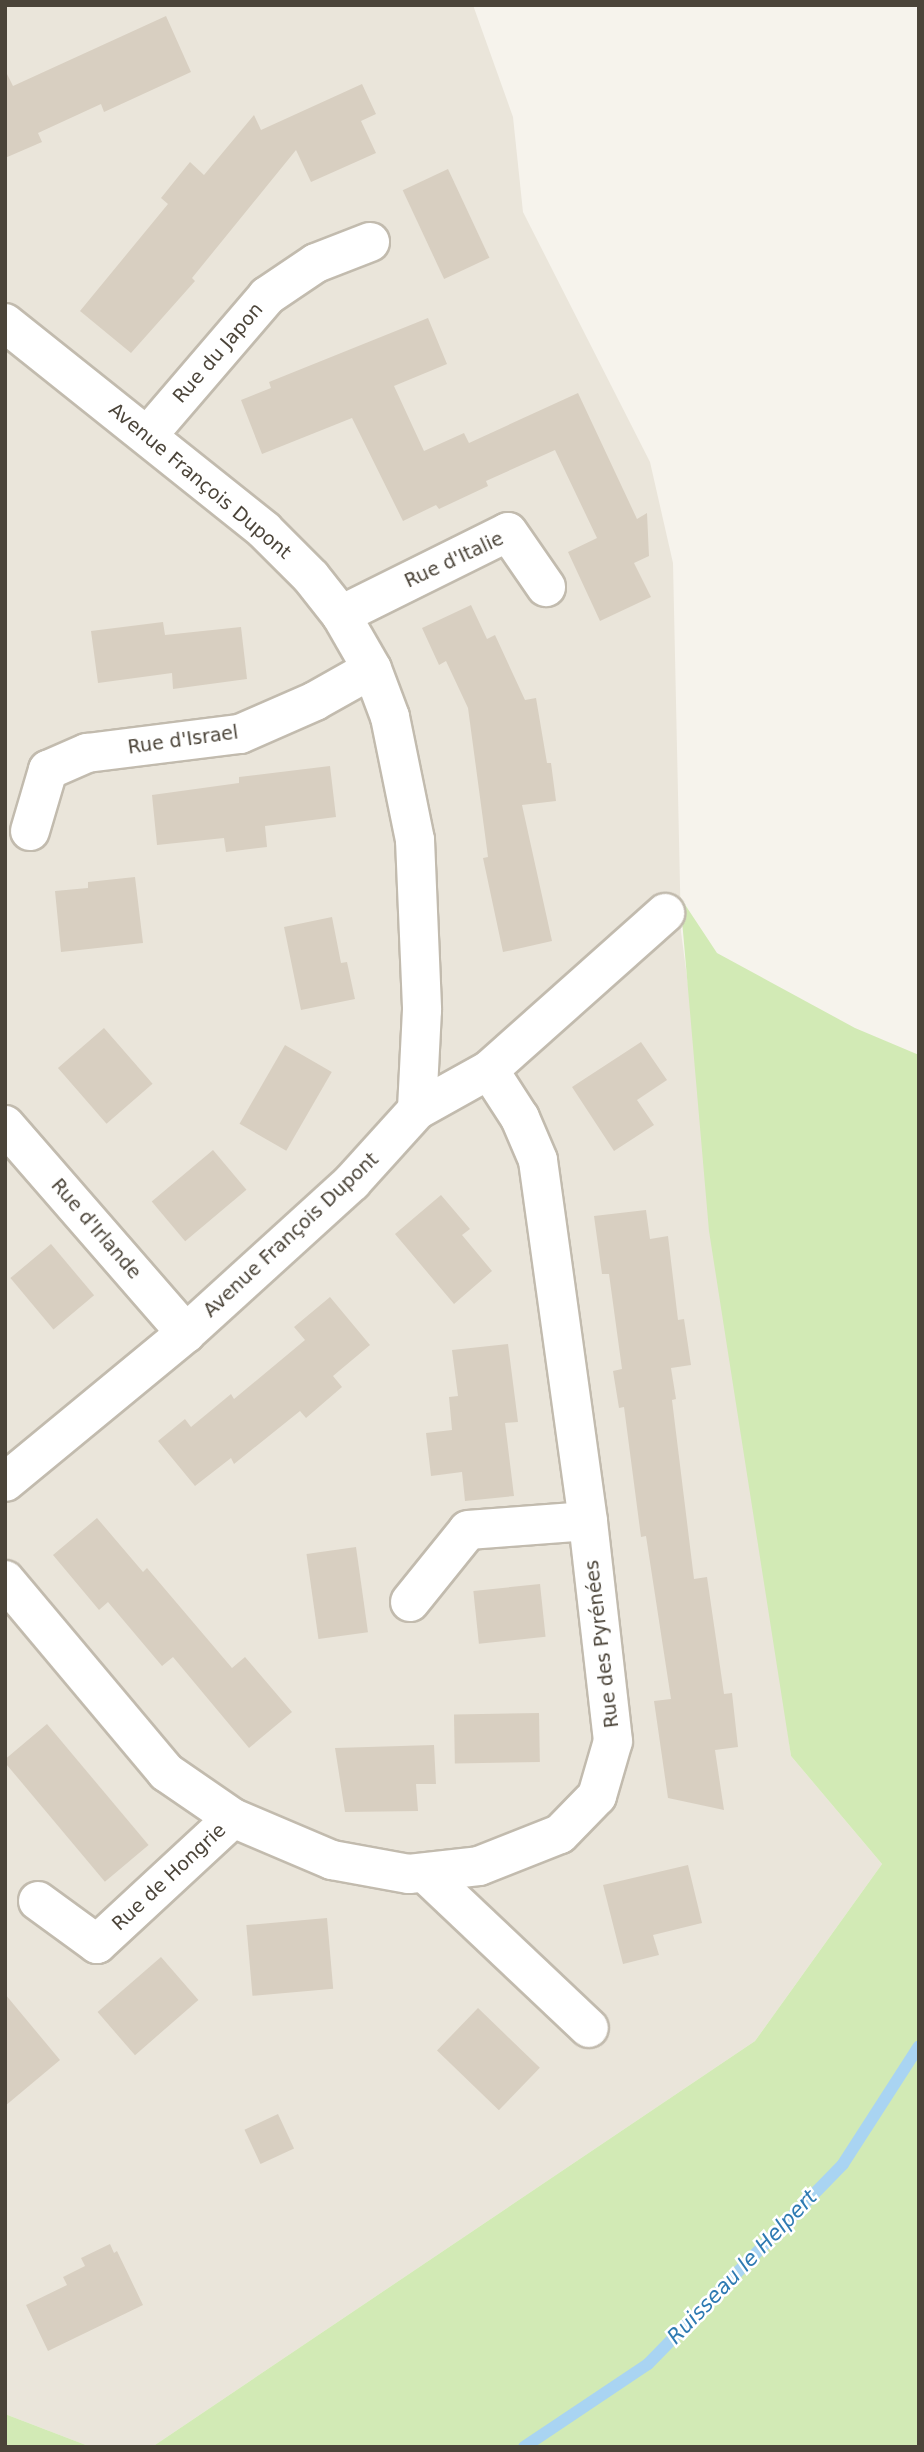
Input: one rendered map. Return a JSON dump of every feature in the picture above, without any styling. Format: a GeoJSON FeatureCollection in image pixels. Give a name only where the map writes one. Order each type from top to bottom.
{"type":"FeatureCollection","features":[{"type":"Feature","properties":{"kind":"street","name":"Rue du Japon"},"geometry":{"type":"LineString","coordinates":[[148,435],[267,296],[316,263],[370,242]]}},
{"type":"Feature","properties":{"kind":"street","name":"Avenue François Dupont"},"geometry":{"type":"LineString","coordinates":[[5,1482],[186,1333],[352,1182],[417,1110],[422,1010],[415,840],[390,717],[372,669],[341,615],[311,577],[264,530],[148,435],[7,328]]}},
{"type":"Feature","properties":{"kind":"street","name":"Rue d'Italie"},"geometry":{"type":"LineString","coordinates":[[341,615],[508,532],[546,587]]}},
{"type":"Feature","properties":{"kind":"street","name":"Rue d'Israel"},"geometry":{"type":"LineString","coordinates":[[30,831],[48,770],[87,753],[240,734],[315,701],[372,669]]}},
{"type":"Feature","properties":{"kind":"street"},"geometry":{"type":"LineString","coordinates":[[417,1110],[489,1070],[665,913]]}},
{"type":"Feature","properties":{"kind":"street","name":"Rue des Pyrénées"},"geometry":{"type":"LineString","coordinates":[[5,1580],[166,1772],[233,1818],[332,1860],[409,1874],[479,1866],[560,1835],[597,1796],[613,1741],[588,1521],[538,1160],[520,1118],[489,1070]]}},
{"type":"Feature","properties":{"kind":"street","name":"Rue d'Irlande"},"geometry":{"type":"LineString","coordinates":[[5,1125],[186,1333]]}},
{"type":"Feature","properties":{"kind":"street"},"geometry":{"type":"LineString","coordinates":[[410,1602],[468,1530],[588,1521]]}},
{"type":"Feature","properties":{"kind":"street","name":"Rue de Hongrie"},"geometry":{"type":"LineString","coordinates":[[38,1901],[97,1944],[233,1818]]}},
{"type":"Feature","properties":{"kind":"street"},"geometry":{"type":"LineString","coordinates":[[426,1874],[589,2028]]}},
{"type":"Feature","properties":{"kind":"shaded area"},"geometry":{"type":"Polygon","coordinates":[[[5,5],[473,5],[513,117],[523,212],[650,462],[673,563],[681,932],[791,1756],[882,1864],[755,2041],[152,2447],[91,2447],[5,2414],[5,5]]]}},
{"type":"Feature","properties":{"kind":"green space"},"geometry":{"type":"Polygon","coordinates":[[[680,897],[717,953],[855,1028],[919,1055],[919,2447],[152,2447],[755,2041],[882,1864],[791,1756],[709,1231],[680,897]]]}},
{"type":"Feature","properties":{"kind":"green space"},"geometry":{"type":"Polygon","coordinates":[[[5,2414],[91,2447],[5,2447],[5,2414]]]}},
{"type":"Feature","properties":{"kind":"building"},"geometry":{"type":"Polygon","coordinates":[[[166,16],[191,72],[104,112],[101,104],[38,133],[42,142],[5,158],[5,70],[13,86],[166,16]]]}},
{"type":"Feature","properties":{"kind":"building"},"geometry":{"type":"Polygon","coordinates":[[[362,84],[376,114],[361,121],[376,153],[311,182],[296,150],[192,278],[195,281],[131,353],[80,311],[168,204],[161,198],[190,162],[204,175],[254,115],[261,130],[362,84]]]}},
{"type":"Feature","properties":{"kind":"building"},"geometry":{"type":"Polygon","coordinates":[[[448,169],[489,258],[444,279],[403,190],[448,169]]]}},
{"type":"Feature","properties":{"kind":"building"},"geometry":{"type":"Polygon","coordinates":[[[428,318],[447,364],[394,386],[424,451],[464,433],[469,443],[578,393],[637,519],[647,513],[649,556],[634,563],[651,597],[600,621],[568,552],[597,538],[555,450],[486,481],[488,486],[439,509],[436,505],[403,521],[352,418],[262,454],[241,400],[271,388],[269,382],[428,318]]]}},
{"type":"Feature","properties":{"kind":"building"},"geometry":{"type":"Polygon","coordinates":[[[471,605],[487,639],[495,635],[525,700],[536,698],[547,763],[551,763],[556,801],[522,805],[552,941],[503,952],[483,858],[488,857],[468,708],[446,661],[439,665],[422,628],[471,605]]]}},
{"type":"Feature","properties":{"kind":"building"},"geometry":{"type":"Polygon","coordinates":[[[163,622],[165,635],[241,627],[247,679],[173,689],[172,673],[98,683],[91,631],[163,622]]]}},
{"type":"Feature","properties":{"kind":"building"},"geometry":{"type":"Polygon","coordinates":[[[330,766],[336,817],[265,826],[267,847],[226,852],[224,838],[157,845],[152,795],[239,783],[239,777],[330,766]]]}},
{"type":"Feature","properties":{"kind":"building"},"geometry":{"type":"Polygon","coordinates":[[[135,877],[143,943],[61,952],[55,891],[88,888],[88,882],[135,877]]]}},
{"type":"Feature","properties":{"kind":"building"},"geometry":{"type":"Polygon","coordinates":[[[332,917],[341,963],[347,962],[355,999],[301,1010],[284,927],[332,917]]]}},
{"type":"Feature","properties":{"kind":"building"},"geometry":{"type":"Polygon","coordinates":[[[104,1028],[153,1084],[107,1124],[58,1068],[104,1028]]]}},
{"type":"Feature","properties":{"kind":"building"},"geometry":{"type":"Polygon","coordinates":[[[641,1042],[667,1080],[637,1100],[654,1125],[614,1151],[572,1087],[641,1042]]]}},
{"type":"Feature","properties":{"kind":"building"},"geometry":{"type":"Polygon","coordinates":[[[285,1045],[332,1072],[286,1151],[239,1124],[285,1045]]]}},
{"type":"Feature","properties":{"kind":"building"},"geometry":{"type":"Polygon","coordinates":[[[213,1150],[246,1190],[185,1241],[152,1201],[213,1150]]]}},
{"type":"Feature","properties":{"kind":"building"},"geometry":{"type":"Polygon","coordinates":[[[441,1195],[470,1229],[462,1235],[492,1271],[454,1304],[395,1234],[441,1195]]]}},
{"type":"Feature","properties":{"kind":"building"},"geometry":{"type":"Polygon","coordinates":[[[646,1210],[650,1239],[668,1236],[678,1320],[684,1319],[691,1365],[671,1368],[676,1399],[672,1400],[694,1579],[707,1577],[724,1694],[732,1693],[738,1747],[715,1750],[724,1810],[668,1798],[654,1701],[671,1699],[646,1536],[641,1537],[624,1407],[619,1408],[613,1371],[622,1369],[609,1274],[602,1274],[594,1216],[646,1210]]]}},
{"type":"Feature","properties":{"kind":"building"},"geometry":{"type":"Polygon","coordinates":[[[51,1244],[94,1295],[53,1329],[10,1278],[51,1244]]]}},
{"type":"Feature","properties":{"kind":"building"},"geometry":{"type":"Polygon","coordinates":[[[330,1297],[370,1345],[333,1376],[342,1387],[306,1418],[300,1411],[234,1464],[231,1458],[195,1486],[158,1441],[185,1419],[191,1427],[231,1394],[234,1399],[305,1340],[294,1327],[330,1297]]]}},
{"type":"Feature","properties":{"kind":"building"},"geometry":{"type":"Polygon","coordinates":[[[508,1344],[518,1422],[505,1423],[514,1496],[465,1501],[462,1472],[431,1476],[426,1433],[452,1430],[449,1397],[458,1396],[452,1350],[508,1344]]]}},
{"type":"Feature","properties":{"kind":"building"},"geometry":{"type":"Polygon","coordinates":[[[97,1518],[143,1572],[147,1568],[232,1668],[245,1657],[292,1712],[249,1748],[173,1657],[162,1666],[108,1602],[99,1610],[53,1555],[97,1518]]]}},
{"type":"Feature","properties":{"kind":"building"},"geometry":{"type":"Polygon","coordinates":[[[356,1547],[368,1632],[318,1639],[306,1554],[356,1547]]]}},
{"type":"Feature","properties":{"kind":"building"},"geometry":{"type":"Polygon","coordinates":[[[540,1584],[546,1637],[479,1644],[473,1591],[540,1584]]]}},
{"type":"Feature","properties":{"kind":"building"},"geometry":{"type":"Polygon","coordinates":[[[539,1713],[540,1762],[455,1763],[454,1714],[539,1713]]]}},
{"type":"Feature","properties":{"kind":"building"},"geometry":{"type":"Polygon","coordinates":[[[47,1724],[149,1845],[105,1882],[5,1763],[5,1759],[47,1724]]]}},
{"type":"Feature","properties":{"kind":"building"},"geometry":{"type":"Polygon","coordinates":[[[434,1745],[436,1784],[416,1784],[418,1811],[345,1812],[335,1748],[434,1745]]]}},
{"type":"Feature","properties":{"kind":"building"},"geometry":{"type":"Polygon","coordinates":[[[688,1865],[702,1923],[653,1935],[659,1955],[623,1964],[603,1885],[688,1865]]]}},
{"type":"Feature","properties":{"kind":"building"},"geometry":{"type":"Polygon","coordinates":[[[327,1918],[333,1989],[252,1996],[246,1925],[327,1918]]]}},
{"type":"Feature","properties":{"kind":"building"},"geometry":{"type":"Polygon","coordinates":[[[161,1957],[198,2000],[135,2055],[98,2012],[161,1957]]]}},
{"type":"Feature","properties":{"kind":"building"},"geometry":{"type":"Polygon","coordinates":[[[5,1994],[60,2060],[5,2106],[5,1994]]]}},
{"type":"Feature","properties":{"kind":"building"},"geometry":{"type":"Polygon","coordinates":[[[478,2008],[540,2068],[499,2110],[437,2050],[478,2008]]]}},
{"type":"Feature","properties":{"kind":"building"},"geometry":{"type":"Polygon","coordinates":[[[278,2114],[294,2148],[261,2164],[244,2130],[278,2114]]]}},
{"type":"Feature","properties":{"kind":"building"},"geometry":{"type":"Polygon","coordinates":[[[110,2244],[114,2253],[117,2251],[143,2305],[48,2351],[26,2305],[67,2285],[63,2277],[85,2266],[81,2258],[110,2244]]]}},
{"type":"Feature","properties":{"kind":"waterway","name":"Ruisseau le Helpert"},"geometry":{"type":"LineString","coordinates":[[524,2447],[648,2364],[843,2164],[919,2046]]}}]}
